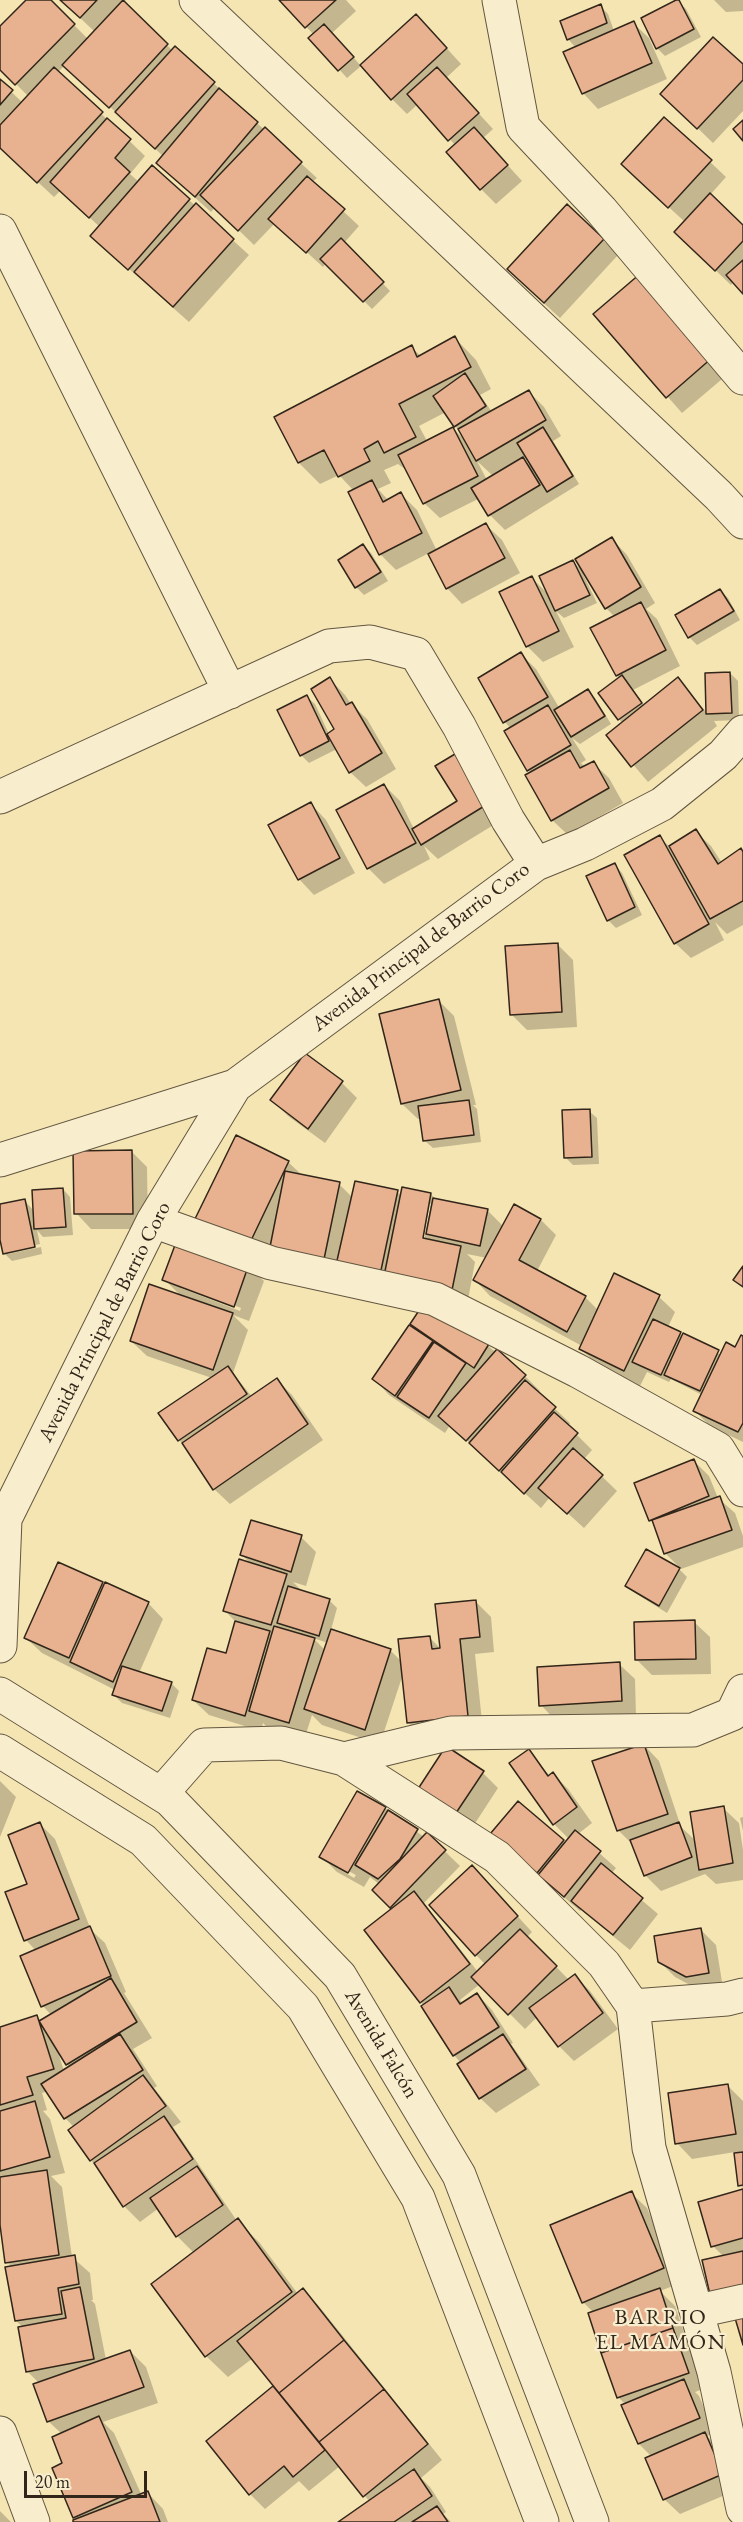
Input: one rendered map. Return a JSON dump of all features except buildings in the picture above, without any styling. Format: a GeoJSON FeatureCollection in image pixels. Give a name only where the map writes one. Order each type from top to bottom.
{"type":"FeatureCollection","features":[{"type":"Feature","properties":{"kind":"street"},"geometry":{"type":"LineString","coordinates":[[196,0],[719,496],[743,522]]}},
{"type":"Feature","properties":{"kind":"street"},"geometry":{"type":"LineString","coordinates":[[499,0],[523,127],[601,210],[743,378]]}},
{"type":"Feature","properties":{"kind":"street"},"geometry":{"type":"LineString","coordinates":[[0,231],[230,692]]}},
{"type":"Feature","properties":{"kind":"street","name":"Avenida Principal de Barrio Coro"},"geometry":{"type":"LineString","coordinates":[[0,797],[329,646],[370,642],[416,654],[459,726],[508,820],[536,864],[235,1086],[153,1221],[3,1521]]}},
{"type":"Feature","properties":{"kind":"street"},"geometry":{"type":"LineString","coordinates":[[536,864],[585,844],[662,804],[723,755],[743,732]]}},
{"type":"Feature","properties":{"kind":"street"},"geometry":{"type":"LineString","coordinates":[[0,1160],[235,1086]]}},
{"type":"Feature","properties":{"kind":"street"},"geometry":{"type":"LineString","coordinates":[[153,1221],[271,1263],[435,1299],[578,1371],[718,1449],[743,1490]]}},
{"type":"Feature","properties":{"kind":"street"},"geometry":{"type":"LineString","coordinates":[[0,1646],[3,1521]]}},
{"type":"Feature","properties":{"kind":"street"},"geometry":{"type":"LineString","coordinates":[[0,1665],[12,1690],[73,1739]]}},
{"type":"Feature","properties":{"kind":"street"},"geometry":{"type":"LineString","coordinates":[[344,1759],[451,1733],[693,1730],[732,1713],[743,1691]]}},
{"type":"Feature","properties":{"kind":"street","name":"Avenida Falcón"},"geometry":{"type":"LineString","coordinates":[[0,1694],[171,1800],[340,1976],[459,2175],[592,2522]]}},
{"type":"Feature","properties":{"kind":"street"},"geometry":{"type":"LineString","coordinates":[[161,1794],[204,1745],[281,1743],[344,1759],[497,1857],[604,1964],[633,2006],[649,2148],[714,2372],[743,2509]]}},
{"type":"Feature","properties":{"kind":"street"},"geometry":{"type":"LineString","coordinates":[[0,1751],[143,1840],[303,2007],[418,2198],[542,2522]]}},
{"type":"Feature","properties":{"kind":"street"},"geometry":{"type":"LineString","coordinates":[[633,2006],[727,1999],[743,1995]]}},
{"type":"Feature","properties":{"kind":"street"},"geometry":{"type":"LineString","coordinates":[[698,2311],[743,2301]]}},
{"type":"Feature","properties":{"kind":"street"},"geometry":{"type":"LineString","coordinates":[[0,2433],[33,2522]]}},
{"type":"Feature","properties":{"kind":"district","name":"BARRIO EL MAMÓN"},"geometry":{"type":"Point","coordinates":[661,2330]}}]}
